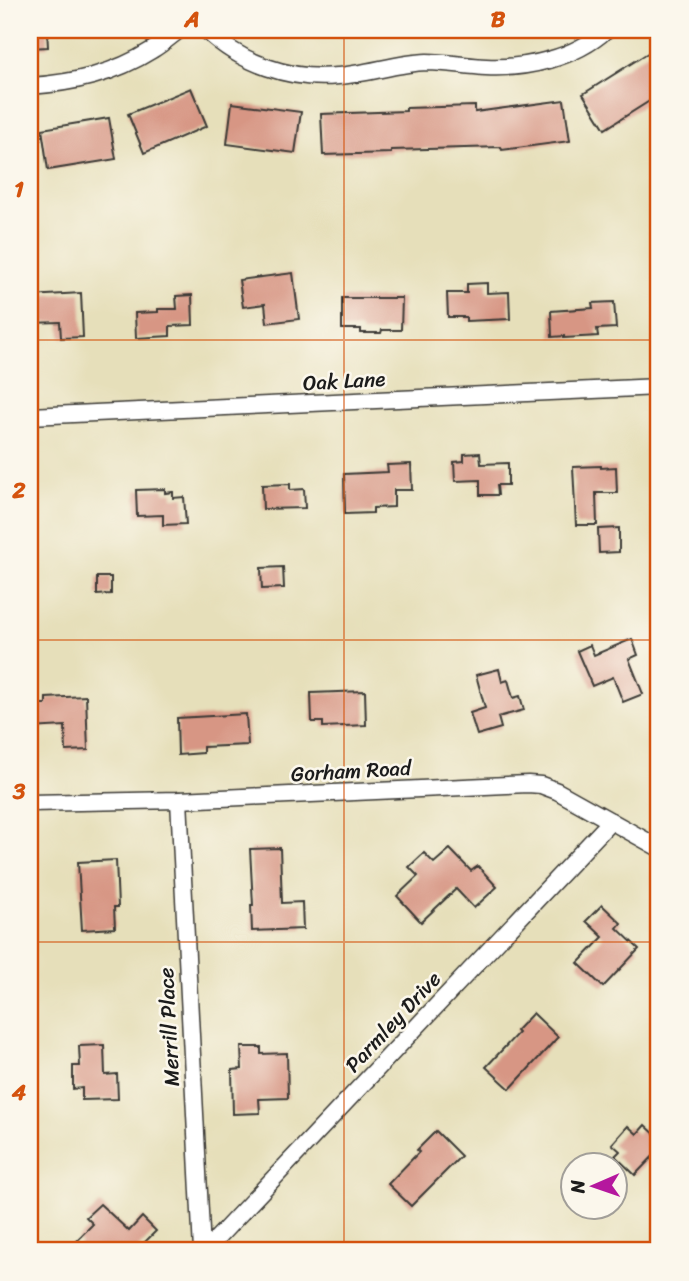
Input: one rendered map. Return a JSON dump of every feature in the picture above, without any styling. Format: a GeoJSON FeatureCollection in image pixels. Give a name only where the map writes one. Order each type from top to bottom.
{"type":"FeatureCollection","features":[{"type":"Feature","properties":{"kind":"street"},"geometry":{"type":"LineString","coordinates":[[30,86],[83,79],[118,68],[155,48],[179,30]]}},
{"type":"Feature","properties":{"kind":"street"},"geometry":{"type":"LineString","coordinates":[[206,30],[248,60],[281,71],[315,77],[427,62],[488,67],[526,65],[565,54],[606,30]]}},
{"type":"Feature","properties":{"kind":"street","name":"Oak Lane"},"geometry":{"type":"LineString","coordinates":[[30,416],[659,387]]}},
{"type":"Feature","properties":{"kind":"street","name":"Gorham Road"},"geometry":{"type":"LineString","coordinates":[[30,803],[179,800],[528,784],[557,791],[659,848]]}},
{"type":"Feature","properties":{"kind":"street","name":"Merrill Place"},"geometry":{"type":"LineString","coordinates":[[179,800],[203,1251]]}},
{"type":"Feature","properties":{"kind":"street","name":"Parmley Drive"},"geometry":{"type":"LineString","coordinates":[[203,1251],[611,821]]}},
{"type":"Feature","properties":{"kind":"building"},"geometry":{"type":"Polygon","coordinates":[[[30,30],[47,30],[48,47],[30,48],[30,30]]]}},
{"type":"Feature","properties":{"kind":"building"},"geometry":{"type":"Polygon","coordinates":[[[659,46],[659,95],[605,129],[583,94],[659,46]]]}},
{"type":"Feature","properties":{"kind":"building"},"geometry":{"type":"Polygon","coordinates":[[[191,88],[207,126],[144,153],[128,114],[191,88]]]}},
{"type":"Feature","properties":{"kind":"building"},"geometry":{"type":"Polygon","coordinates":[[[564,100],[570,141],[502,150],[501,147],[391,150],[391,153],[323,155],[321,114],[475,106],[475,112],[564,100]]]}},
{"type":"Feature","properties":{"kind":"building"},"geometry":{"type":"Polygon","coordinates":[[[232,103],[301,112],[295,153],[227,144],[232,103]]]}},
{"type":"Feature","properties":{"kind":"building"},"geometry":{"type":"Polygon","coordinates":[[[109,118],[116,159],[48,170],[42,129],[109,118]]]}},
{"type":"Feature","properties":{"kind":"building"},"geometry":{"type":"Polygon","coordinates":[[[293,273],[299,319],[267,323],[265,304],[243,307],[239,280],[293,273]]]}},
{"type":"Feature","properties":{"kind":"building"},"geometry":{"type":"Polygon","coordinates":[[[487,283],[487,293],[509,292],[510,319],[466,321],[466,317],[448,317],[447,293],[467,293],[467,284],[487,283]]]}},
{"type":"Feature","properties":{"kind":"building"},"geometry":{"type":"Polygon","coordinates":[[[81,293],[83,337],[61,338],[60,322],[30,323],[30,296],[81,293]]]}},
{"type":"Feature","properties":{"kind":"building"},"geometry":{"type":"Polygon","coordinates":[[[192,295],[193,325],[170,326],[170,336],[136,338],[135,313],[177,309],[176,296],[192,295]]]}},
{"type":"Feature","properties":{"kind":"building"},"geometry":{"type":"Polygon","coordinates":[[[342,298],[402,298],[401,330],[361,333],[361,329],[342,329],[342,298]]]}},
{"type":"Feature","properties":{"kind":"building"},"geometry":{"type":"Polygon","coordinates":[[[614,302],[616,328],[597,329],[598,336],[552,337],[551,311],[593,308],[592,303],[614,302]]]}},
{"type":"Feature","properties":{"kind":"building"},"geometry":{"type":"Polygon","coordinates":[[[480,453],[481,464],[508,463],[508,485],[497,485],[498,495],[480,495],[480,480],[455,481],[454,462],[464,461],[464,454],[480,453]]]}},
{"type":"Feature","properties":{"kind":"building"},"geometry":{"type":"Polygon","coordinates":[[[411,464],[412,490],[394,490],[394,507],[373,508],[373,513],[345,514],[344,474],[388,472],[387,465],[411,464]]]}},
{"type":"Feature","properties":{"kind":"building"},"geometry":{"type":"Polygon","coordinates":[[[573,467],[616,467],[617,493],[596,493],[597,525],[576,525],[573,467]]]}},
{"type":"Feature","properties":{"kind":"building"},"geometry":{"type":"Polygon","coordinates":[[[290,484],[290,490],[304,489],[305,508],[263,509],[262,485],[290,484]]]}},
{"type":"Feature","properties":{"kind":"building"},"geometry":{"type":"Polygon","coordinates":[[[165,489],[165,493],[173,492],[173,498],[184,497],[186,524],[163,525],[163,515],[137,516],[136,490],[165,489]]]}},
{"type":"Feature","properties":{"kind":"building"},"geometry":{"type":"Polygon","coordinates":[[[619,528],[619,552],[599,553],[598,529],[619,528]]]}},
{"type":"Feature","properties":{"kind":"building"},"geometry":{"type":"Polygon","coordinates":[[[283,567],[284,588],[262,589],[261,568],[283,567]]]}},
{"type":"Feature","properties":{"kind":"building"},"geometry":{"type":"Polygon","coordinates":[[[97,577],[111,577],[111,594],[97,595],[97,577]]]}},
{"type":"Feature","properties":{"kind":"building"},"geometry":{"type":"Polygon","coordinates":[[[632,639],[638,655],[629,659],[643,694],[623,702],[613,677],[592,686],[577,651],[590,645],[594,655],[632,639]]]}},
{"type":"Feature","properties":{"kind":"building"},"geometry":{"type":"Polygon","coordinates":[[[499,669],[502,682],[508,680],[513,698],[520,696],[524,710],[498,717],[501,728],[477,735],[470,713],[485,708],[476,675],[499,669]]]}},
{"type":"Feature","properties":{"kind":"building"},"geometry":{"type":"Polygon","coordinates":[[[365,691],[366,725],[323,727],[323,722],[312,722],[311,693],[365,691]]]}},
{"type":"Feature","properties":{"kind":"building"},"geometry":{"type":"Polygon","coordinates":[[[86,696],[88,750],[66,751],[65,726],[30,728],[30,704],[46,704],[46,698],[86,696]]]}},
{"type":"Feature","properties":{"kind":"building"},"geometry":{"type":"Polygon","coordinates":[[[246,714],[248,745],[203,747],[203,753],[178,755],[177,718],[246,714]]]}},
{"type":"Feature","properties":{"kind":"building"},"geometry":{"type":"Polygon","coordinates":[[[280,848],[282,903],[302,902],[303,929],[252,931],[250,849],[280,848]]]}},
{"type":"Feature","properties":{"kind":"building"},"geometry":{"type":"Polygon","coordinates":[[[450,849],[471,871],[478,866],[497,887],[474,908],[456,889],[421,922],[397,896],[418,876],[409,867],[424,853],[434,863],[450,849]]]}},
{"type":"Feature","properties":{"kind":"building"},"geometry":{"type":"Polygon","coordinates":[[[116,860],[118,907],[114,907],[115,928],[82,930],[78,862],[116,860]]]}},
{"type":"Feature","properties":{"kind":"building"},"geometry":{"type":"Polygon","coordinates":[[[602,905],[621,923],[617,928],[639,949],[603,987],[578,963],[603,937],[586,921],[602,905]]]}},
{"type":"Feature","properties":{"kind":"building"},"geometry":{"type":"Polygon","coordinates":[[[533,1013],[558,1037],[510,1089],[486,1067],[533,1013]]]}},
{"type":"Feature","properties":{"kind":"building"},"geometry":{"type":"Polygon","coordinates":[[[104,1045],[105,1075],[117,1074],[118,1099],[82,1100],[82,1088],[73,1089],[73,1066],[80,1066],[79,1046],[104,1045]]]}},
{"type":"Feature","properties":{"kind":"building"},"geometry":{"type":"Polygon","coordinates":[[[241,1047],[261,1047],[261,1054],[287,1053],[288,1098],[259,1099],[260,1113],[233,1114],[232,1070],[242,1069],[241,1047]]]}},
{"type":"Feature","properties":{"kind":"building"},"geometry":{"type":"Polygon","coordinates":[[[645,1125],[659,1138],[659,1150],[635,1175],[630,1170],[630,1152],[619,1152],[612,1144],[628,1126],[637,1134],[645,1125]]]}},
{"type":"Feature","properties":{"kind":"building"},"geometry":{"type":"Polygon","coordinates":[[[436,1131],[461,1156],[411,1206],[388,1184],[436,1131]]]}},
{"type":"Feature","properties":{"kind":"building"},"geometry":{"type":"Polygon","coordinates":[[[100,1204],[129,1231],[142,1217],[156,1231],[136,1251],[72,1251],[81,1243],[77,1240],[93,1224],[86,1217],[100,1204]]]}}]}
